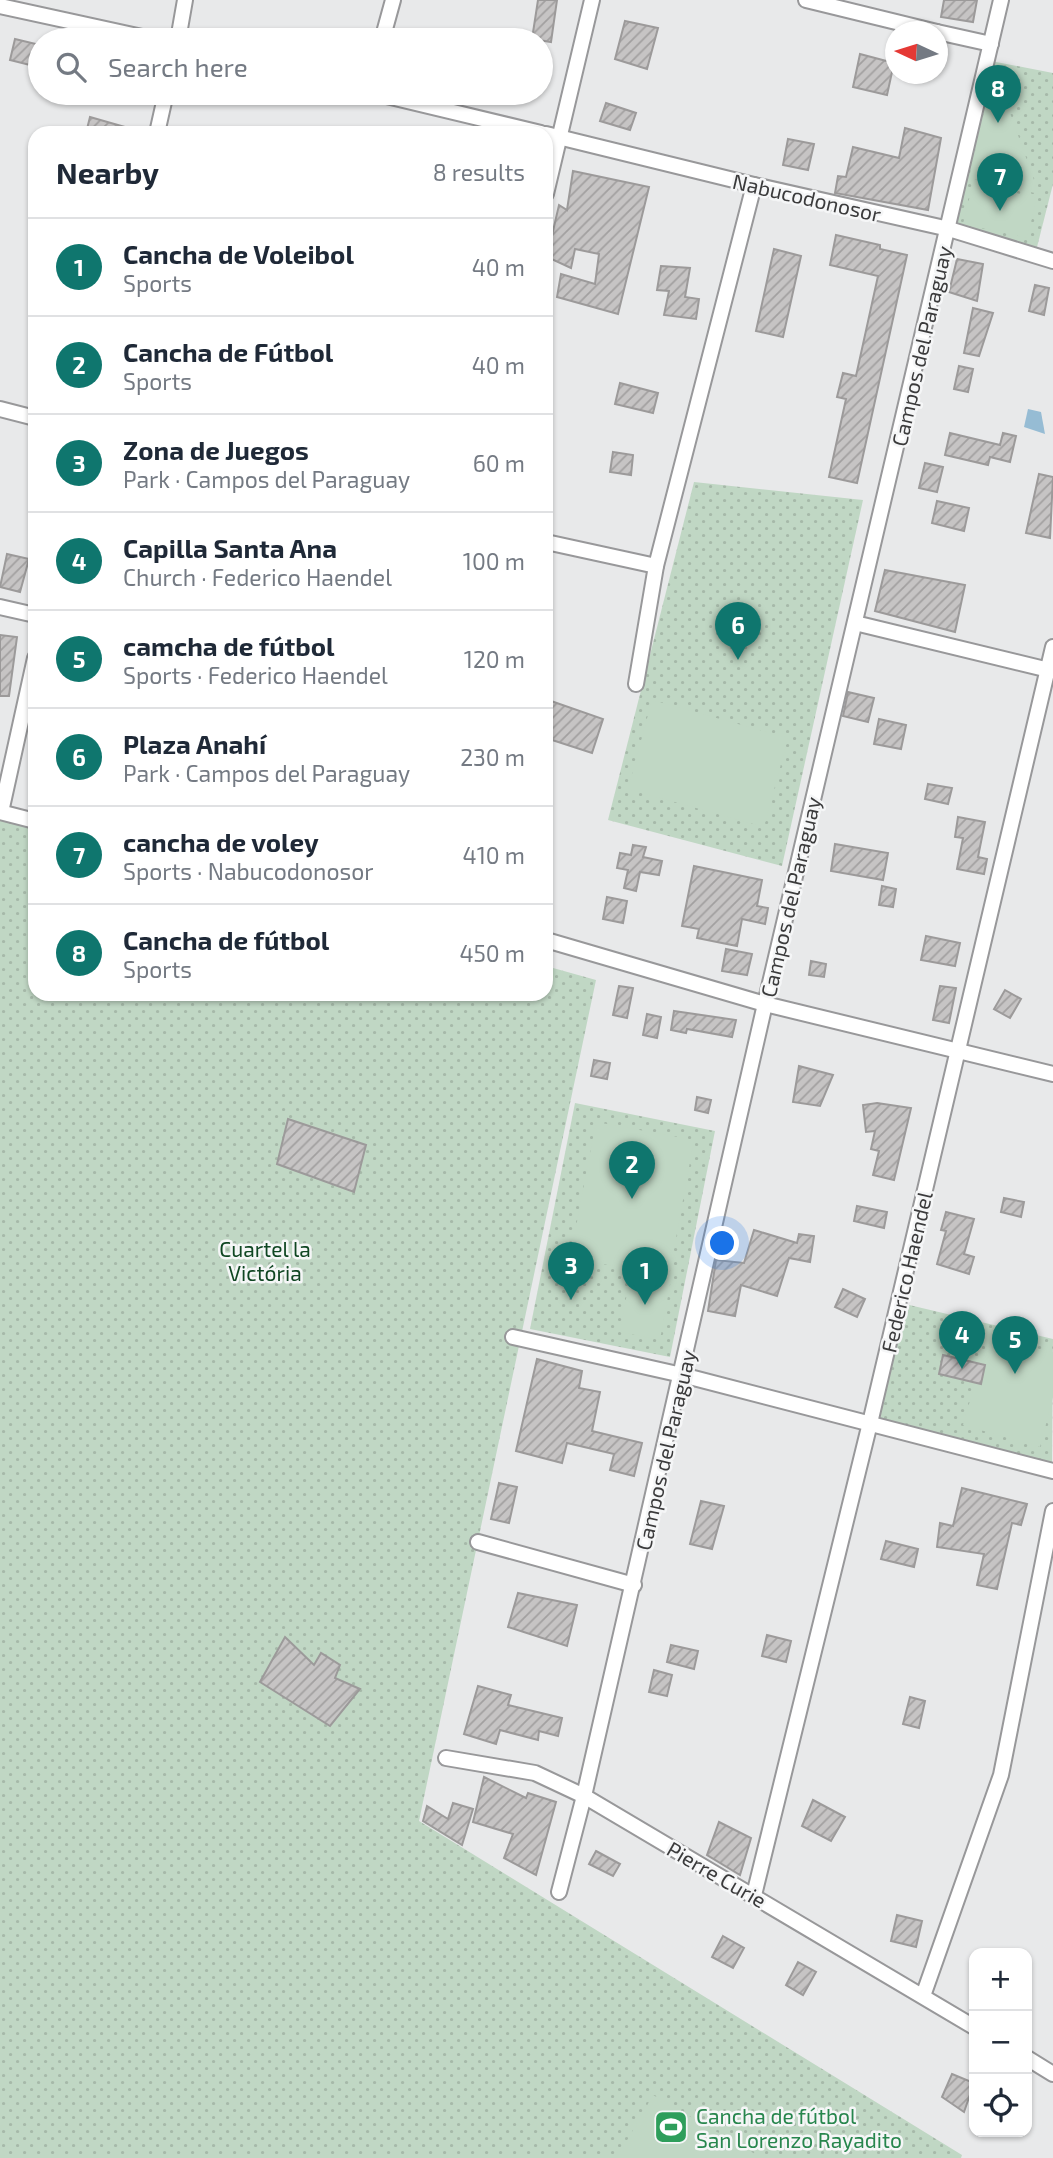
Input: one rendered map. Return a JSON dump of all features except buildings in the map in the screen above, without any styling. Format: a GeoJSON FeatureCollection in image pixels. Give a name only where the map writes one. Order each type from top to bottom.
{"type":"FeatureCollection","features":[{"type":"Feature","properties":{"kind":"street"},"geometry":{"type":"LineString","coordinates":[[180,28],[185,0]]}},
{"type":"Feature","properties":{"kind":"street"},"geometry":{"type":"LineString","coordinates":[[385,28],[393,0]]}},
{"type":"Feature","properties":{"kind":"street"},"geometry":{"type":"LineString","coordinates":[[552,126],[592,0]]}},
{"type":"Feature","properties":{"kind":"street"},"geometry":{"type":"LineString","coordinates":[[806,0],[892,21]]}},
{"type":"Feature","properties":{"kind":"street","name":"Campos del Paraguay"},"geometry":{"type":"LineString","coordinates":[[559,1892],[634,1585],[765,1004],[1001,0]]}},
{"type":"Feature","properties":{"kind":"street"},"geometry":{"type":"LineString","coordinates":[[0,6],[101,28]]}},
{"type":"Feature","properties":{"kind":"street"},"geometry":{"type":"LineString","coordinates":[[948,34],[991,44]]}},
{"type":"Feature","properties":{"kind":"street"},"geometry":{"type":"LineString","coordinates":[[159,126],[163,105]]}},
{"type":"Feature","properties":{"kind":"street","name":"Nabucodonosor"},"geometry":{"type":"LineString","coordinates":[[424,105],[512,126]]}},
{"type":"Feature","properties":{"kind":"street","name":"Nabucodonosor"},"geometry":{"type":"LineString","coordinates":[[553,136],[949,229],[1053,261]]}},
{"type":"Feature","properties":{"kind":"street"},"geometry":{"type":"LineString","coordinates":[[636,684],[656,566],[754,185]]}},
{"type":"Feature","properties":{"kind":"street"},"geometry":{"type":"LineString","coordinates":[[0,410],[28,416]]}},
{"type":"Feature","properties":{"kind":"street"},"geometry":{"type":"LineString","coordinates":[[553,544],[656,566]]}},
{"type":"Feature","properties":{"kind":"street"},"geometry":{"type":"LineString","coordinates":[[0,607],[28,613]]}},
{"type":"Feature","properties":{"kind":"street"},"geometry":{"type":"LineString","coordinates":[[855,623],[1051,671]]}},
{"type":"Feature","properties":{"kind":"street","name":"Federico Haendel"},"geometry":{"type":"LineString","coordinates":[[754,1895],[1051,671],[1053,647]]}},
{"type":"Feature","properties":{"kind":"street"},"geometry":{"type":"LineString","coordinates":[[28,690],[1,812],[28,819]]}},
{"type":"Feature","properties":{"kind":"street"},"geometry":{"type":"LineString","coordinates":[[553,942],[765,1004],[1053,1074]]}},
{"type":"Feature","properties":{"kind":"street"},"geometry":{"type":"LineString","coordinates":[[513,1337],[682,1375],[1053,1471]]}},
{"type":"Feature","properties":{"kind":"street"},"geometry":{"type":"LineString","coordinates":[[923,1996],[1001,1775],[1053,1511]]}},
{"type":"Feature","properties":{"kind":"street"},"geometry":{"type":"LineString","coordinates":[[478,1542],[634,1585]]}},
{"type":"Feature","properties":{"kind":"street","name":"Pierre Curie"},"geometry":{"type":"LineString","coordinates":[[446,1758],[535,1773],[584,1796],[969,2023]]}},
{"type":"Feature","properties":{"kind":"street"},"geometry":{"type":"LineString","coordinates":[[1032,2061],[1053,2074]]}},
{"type":"Feature","properties":{"kind":"green space"},"geometry":{"type":"Polygon","coordinates":[[[991,61],[1053,73],[1053,184],[1037,247],[954,228],[991,61]]]}},
{"type":"Feature","properties":{"kind":"green space"},"geometry":{"type":"Polygon","coordinates":[[[994,68],[1039,194],[969,178],[994,68]]]}},
{"type":"Feature","properties":{"kind":"green space"},"geometry":{"type":"Polygon","coordinates":[[[973,183],[1037,198],[1027,238],[963,224],[973,183]]]}},
{"type":"Feature","properties":{"kind":"green space"},"geometry":{"type":"Polygon","coordinates":[[[694,482],[863,500],[782,866],[608,820],[694,482]]]}},
{"type":"Feature","properties":{"kind":"green space"},"geometry":{"type":"Polygon","coordinates":[[[652,700],[788,738],[764,827],[628,789],[652,700]]]}},
{"type":"Feature","properties":{"kind":"green space","name":"Cuartel la Victória"},"geometry":{"type":"Polygon","coordinates":[[[0,820],[28,827],[28,1001],[553,1001],[553,968],[596,980],[419,1821],[962,2155],[961,2158],[0,2158],[0,820]]]}},
{"type":"Feature","properties":{"kind":"green space"},"geometry":{"type":"Polygon","coordinates":[[[575,1103],[715,1131],[670,1357],[530,1329],[575,1103]]]}},
{"type":"Feature","properties":{"kind":"green space"},"geometry":{"type":"Polygon","coordinates":[[[596,1122],[694,1140],[669,1276],[570,1258],[596,1122]]]}},
{"type":"Feature","properties":{"kind":"green space"},"geometry":{"type":"Polygon","coordinates":[[[631,1271],[671,1279],[660,1340],[620,1332],[631,1271]]]}},
{"type":"Feature","properties":{"kind":"green space"},"geometry":{"type":"Polygon","coordinates":[[[905,1304],[1053,1339],[1052,1463],[877,1419],[905,1304]]]}},
{"type":"Feature","properties":{"kind":"green space"},"geometry":{"type":"Polygon","coordinates":[[[988,1338],[1053,1352],[1053,1397],[1040,1447],[963,1425],[988,1338]]]}},
{"type":"Feature","properties":{"kind":"green space","name":"Cancha de fútbol San Lorenzo Rayadito"},"geometry":{"type":"Polygon","coordinates":[[[653,2095],[762,2158],[617,2158],[653,2095]]]}},
{"type":"Feature","properties":{"kind":"water"},"geometry":{"type":"Polygon","coordinates":[[[1028,409],[1041,412],[1045,434],[1024,427],[1028,409]]]}},
{"type":"Feature","properties":{"kind":"place","name":"Cancha de fútbol"},"geometry":{"type":"Point","coordinates":[998,123]}},
{"type":"Feature","properties":{"kind":"place","name":"cancha de voley"},"geometry":{"type":"Point","coordinates":[1000,211]}},
{"type":"Feature","properties":{"kind":"place","name":"Plaza Anahí"},"geometry":{"type":"Point","coordinates":[738,660]}},
{"type":"Feature","properties":{"kind":"place","name":"Cancha de Fútbol"},"geometry":{"type":"Point","coordinates":[632,1199]}},
{"type":"Feature","properties":{"kind":"place","name":"Zona de Juegos"},"geometry":{"type":"Point","coordinates":[571,1300]}},
{"type":"Feature","properties":{"kind":"place","name":"Cancha de Voleibol"},"geometry":{"type":"Point","coordinates":[645,1305]}},
{"type":"Feature","properties":{"kind":"place","name":"Capilla Santa Ana"},"geometry":{"type":"Point","coordinates":[962,1369]}},
{"type":"Feature","properties":{"kind":"place","name":"camcha de fútbol"},"geometry":{"type":"Point","coordinates":[1015,1374]}},
{"type":"Feature","properties":{"kind":"place","name":"Cancha de fútbol San Lorenzo Rayadito"},"geometry":{"type":"Point","coordinates":[671,2127]}}]}
